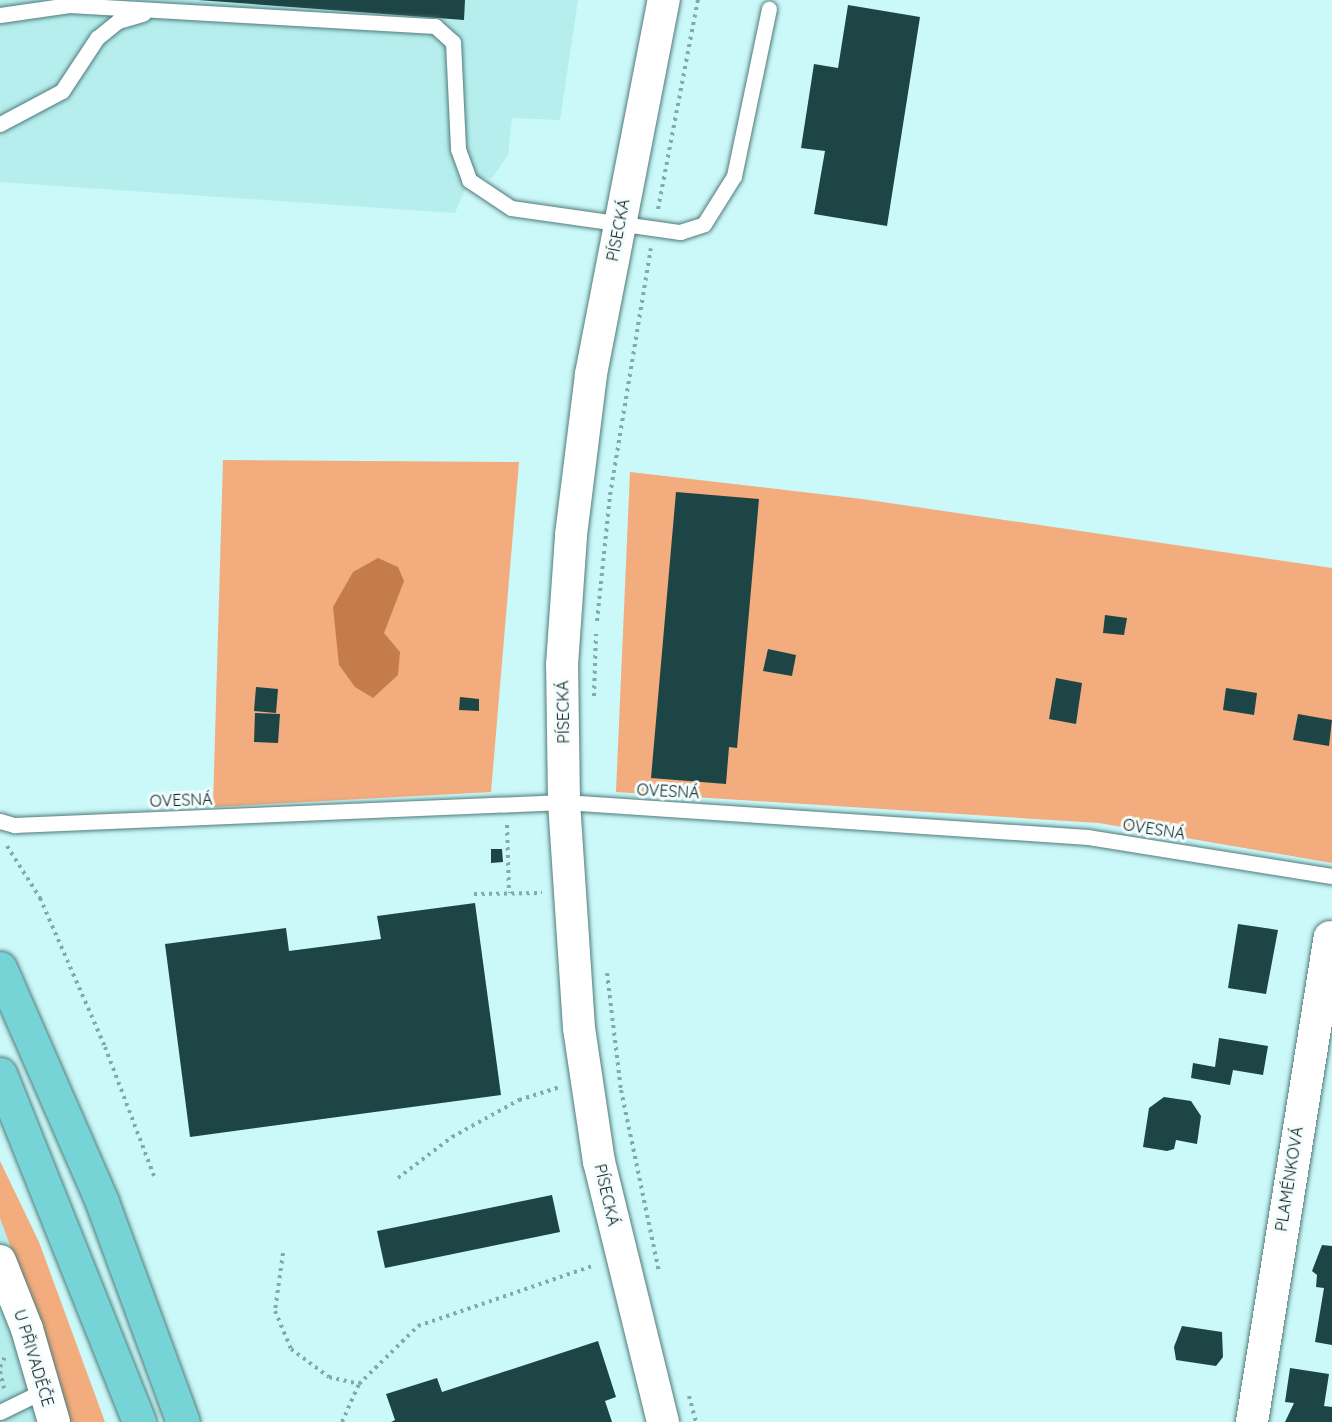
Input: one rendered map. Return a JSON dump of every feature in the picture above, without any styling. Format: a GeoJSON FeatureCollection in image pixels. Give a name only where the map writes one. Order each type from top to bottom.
{"type":"FeatureCollection","features":[{"type":"Feature","properties":{"kind":"highway"},"geometry":{"type":"LineString","coordinates":[[0,968],[102,1202],[183,1422]]}},
{"type":"Feature","properties":{"kind":"highway"},"geometry":{"type":"LineString","coordinates":[[0,1074],[139,1422]]}},
{"type":"Feature","properties":{"kind":"street","name":"PÍSECKÁ"},"geometry":{"type":"LineString","coordinates":[[663,1422],[622,1258],[586,1078],[564,802],[562,665],[571,535],[591,374],[664,0]]}},
{"type":"Feature","properties":{"kind":"street","name":"PLAMÉNKOVÁ"},"geometry":{"type":"LineString","coordinates":[[1252,1422],[1330,937]]}},
{"type":"Feature","properties":{"kind":"street","name":"U PŘIVADĚČE"},"geometry":{"type":"LineString","coordinates":[[0,1261],[27,1329],[54,1422]]}},
{"type":"Feature","properties":{"kind":"lane"},"geometry":{"type":"LineString","coordinates":[[0,15],[69,5],[435,26],[453,42],[458,149],[469,180],[511,208],[680,232],[704,224],[734,176],[769,9]]}},
{"type":"Feature","properties":{"kind":"lane"},"geometry":{"type":"LineString","coordinates":[[0,124],[62,91],[97,38],[118,21],[155,10]]}},
{"type":"Feature","properties":{"kind":"lane","name":"OVESNÁ"},"geometry":{"type":"LineString","coordinates":[[0,821],[14,825],[564,802],[1088,837],[1332,876]]}},
{"type":"Feature","properties":{"kind":"lane"},"geometry":{"type":"LineString","coordinates":[[0,1412],[45,1390]]}},
{"type":"Feature","properties":{"kind":"path"},"geometry":{"type":"LineString","coordinates":[[594,707],[596,628],[610,495],[655,229],[698,0]]}},
{"type":"Feature","properties":{"kind":"path"},"geometry":{"type":"LineString","coordinates":[[507,805],[509,894]]}},
{"type":"Feature","properties":{"kind":"path"},"geometry":{"type":"LineString","coordinates":[[0,835],[40,898],[105,1047],[154,1176]]}},
{"type":"Feature","properties":{"kind":"path"},"geometry":{"type":"LineString","coordinates":[[474,894],[570,892]]}},
{"type":"Feature","properties":{"kind":"path"},"geometry":{"type":"LineString","coordinates":[[606,963],[621,1090],[659,1275]]}},
{"type":"Feature","properties":{"kind":"path"},"geometry":{"type":"LineString","coordinates":[[398,1178],[452,1137],[519,1100],[586,1078]]}},
{"type":"Feature","properties":{"kind":"path"},"geometry":{"type":"LineString","coordinates":[[283,1253],[275,1311],[291,1349],[329,1377],[359,1384]]}},
{"type":"Feature","properties":{"kind":"path"},"geometry":{"type":"LineString","coordinates":[[342,1422],[359,1384],[418,1326],[556,1275],[622,1258]]}},
{"type":"Feature","properties":{"kind":"path"},"geometry":{"type":"LineString","coordinates":[[688,1392],[696,1422]]}},
{"type":"Feature","properties":{"kind":"shaded area"},"geometry":{"type":"Polygon","coordinates":[[[0,0],[578,0],[560,120],[512,118],[508,155],[492,178],[469,180],[455,213],[0,182],[0,0]]]}},
{"type":"Feature","properties":{"kind":"shaded area"},"geometry":{"type":"Polygon","coordinates":[[[223,460],[519,462],[491,792],[213,807],[223,460]]]}},
{"type":"Feature","properties":{"kind":"shaded area"},"geometry":{"type":"Polygon","coordinates":[[[630,472],[862,499],[1332,568],[1332,863],[1099,823],[616,792],[630,472]]]}},
{"type":"Feature","properties":{"kind":"shaded area"},"geometry":{"type":"Polygon","coordinates":[[[378,558],[398,567],[404,581],[384,633],[400,652],[398,675],[373,698],[355,687],[339,665],[333,607],[353,572],[378,558]]]}},
{"type":"Feature","properties":{"kind":"shaded area"},"geometry":{"type":"Polygon","coordinates":[[[0,1161],[39,1242],[105,1422],[69,1422],[55,1367],[0,1218],[0,1161]]]}},
{"type":"Feature","properties":{"kind":"shaded area"},"geometry":{"type":"Polygon","coordinates":[[[0,1165],[96,1422],[0,1422],[0,1165]]]}},
{"type":"Feature","properties":{"kind":"building"},"geometry":{"type":"Polygon","coordinates":[[[198,0],[465,0],[464,20],[198,0]]]}},
{"type":"Feature","properties":{"kind":"building"},"geometry":{"type":"Polygon","coordinates":[[[848,5],[920,17],[887,226],[814,214],[825,151],[801,148],[814,64],[838,68],[848,5]]]}},
{"type":"Feature","properties":{"kind":"building"},"geometry":{"type":"Polygon","coordinates":[[[676,492],[759,499],[737,748],[729,747],[726,784],[651,778],[676,492]]]}},
{"type":"Feature","properties":{"kind":"building"},"geometry":{"type":"Polygon","coordinates":[[[1105,615],[1127,618],[1124,635],[1103,633],[1105,615]]]}},
{"type":"Feature","properties":{"kind":"building"},"geometry":{"type":"Polygon","coordinates":[[[768,649],[796,655],[792,676],[763,671],[768,649]]]}},
{"type":"Feature","properties":{"kind":"building"},"geometry":{"type":"Polygon","coordinates":[[[1056,678],[1082,683],[1076,724],[1049,719],[1056,678]]]}},
{"type":"Feature","properties":{"kind":"building"},"geometry":{"type":"Polygon","coordinates":[[[256,687],[278,689],[276,713],[254,711],[256,687]]]}},
{"type":"Feature","properties":{"kind":"building"},"geometry":{"type":"Polygon","coordinates":[[[1226,688],[1257,693],[1254,715],[1223,710],[1226,688]]]}},
{"type":"Feature","properties":{"kind":"building"},"geometry":{"type":"Polygon","coordinates":[[[460,697],[479,699],[479,711],[459,710],[460,697]]]}},
{"type":"Feature","properties":{"kind":"building"},"geometry":{"type":"Polygon","coordinates":[[[255,713],[280,714],[278,743],[254,742],[255,713]]]}},
{"type":"Feature","properties":{"kind":"building"},"geometry":{"type":"Polygon","coordinates":[[[1298,714],[1332,720],[1329,746],[1293,740],[1298,714]]]}},
{"type":"Feature","properties":{"kind":"building"},"geometry":{"type":"Polygon","coordinates":[[[491,849],[502,849],[503,862],[491,863],[491,849]]]}},
{"type":"Feature","properties":{"kind":"building"},"geometry":{"type":"Polygon","coordinates":[[[475,903],[501,1095],[190,1137],[165,944],[286,928],[289,951],[381,939],[377,916],[475,903]]]}},
{"type":"Feature","properties":{"kind":"building"},"geometry":{"type":"Polygon","coordinates":[[[1238,924],[1278,930],[1266,994],[1228,988],[1238,924]]]}},
{"type":"Feature","properties":{"kind":"building"},"geometry":{"type":"Polygon","coordinates":[[[1219,1038],[1268,1046],[1263,1075],[1233,1070],[1230,1085],[1191,1078],[1193,1063],[1215,1067],[1219,1038]]]}},
{"type":"Feature","properties":{"kind":"building"},"geometry":{"type":"Polygon","coordinates":[[[1164,1097],[1191,1101],[1201,1116],[1197,1144],[1176,1140],[1174,1149],[1167,1151],[1143,1147],[1149,1108],[1164,1097]]]}},
{"type":"Feature","properties":{"kind":"building"},"geometry":{"type":"Polygon","coordinates":[[[552,1195],[560,1232],[385,1268],[377,1231],[552,1195]]]}},
{"type":"Feature","properties":{"kind":"building"},"geometry":{"type":"Polygon","coordinates":[[[1322,1245],[1332,1246],[1332,1345],[1315,1342],[1324,1288],[1316,1287],[1317,1275],[1312,1271],[1322,1245]]]}},
{"type":"Feature","properties":{"kind":"building"},"geometry":{"type":"Polygon","coordinates":[[[1182,1326],[1222,1332],[1223,1357],[1216,1366],[1176,1360],[1174,1347],[1182,1326]]]}},
{"type":"Feature","properties":{"kind":"building"},"geometry":{"type":"Polygon","coordinates":[[[598,1341],[616,1397],[605,1401],[612,1422],[391,1422],[395,1420],[386,1394],[437,1378],[442,1392],[598,1341]]]}},
{"type":"Feature","properties":{"kind":"building"},"geometry":{"type":"Polygon","coordinates":[[[1290,1368],[1329,1374],[1324,1406],[1332,1407],[1332,1422],[1285,1422],[1294,1403],[1285,1402],[1290,1368]]]}}]}
